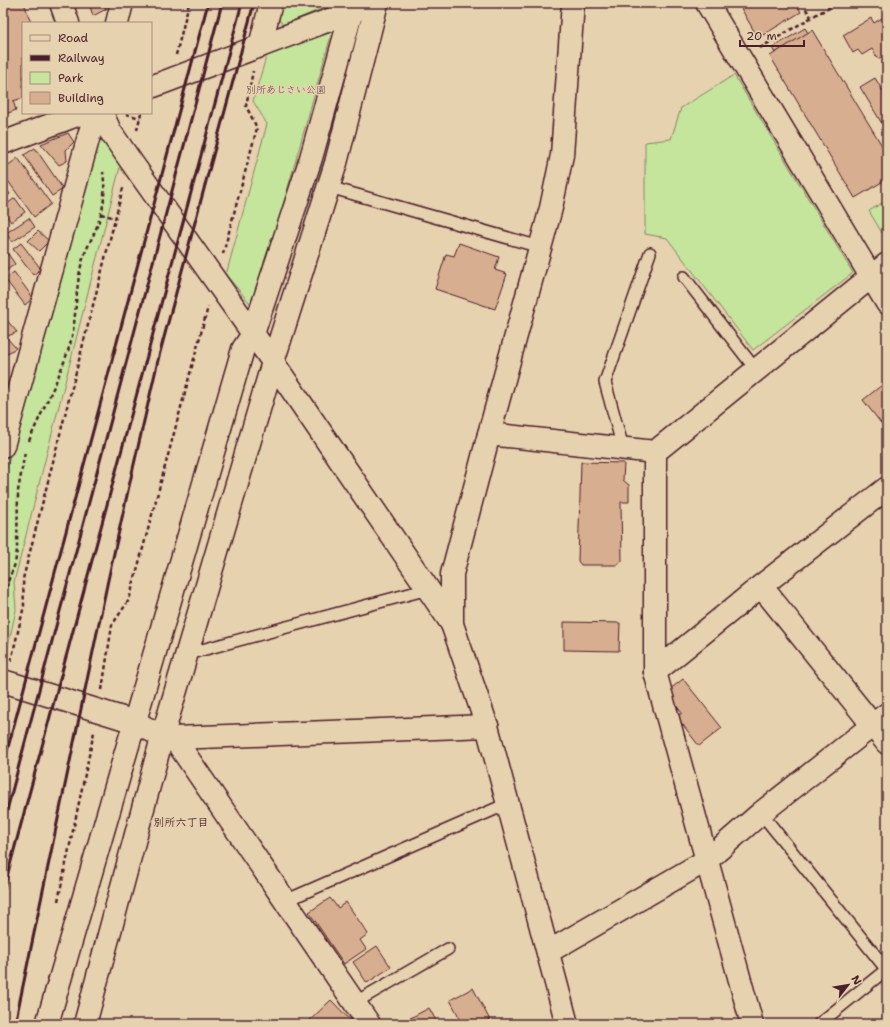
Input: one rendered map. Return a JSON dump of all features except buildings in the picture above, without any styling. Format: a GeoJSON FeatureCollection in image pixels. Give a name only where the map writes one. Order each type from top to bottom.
{"type":"FeatureCollection","features":[{"type":"Feature","properties":{"kind":"street"},"geometry":{"type":"LineString","coordinates":[[61,3],[68,22]]}},
{"type":"Feature","properties":{"kind":"street"},"geometry":{"type":"LineString","coordinates":[[117,22],[122,3]]}},
{"type":"Feature","properties":{"kind":"street"},"geometry":{"type":"LineString","coordinates":[[260,46],[272,3]]}},
{"type":"Feature","properties":{"kind":"street"},"geometry":{"type":"LineString","coordinates":[[85,1024],[169,736],[187,654],[273,362],[336,163],[376,3],[353,8],[260,46],[160,84]]}},
{"type":"Feature","properties":{"kind":"street"},"geometry":{"type":"LineString","coordinates":[[452,624],[452,574],[551,208],[562,155],[573,3]]}},
{"type":"Feature","properties":{"kind":"street"},"geometry":{"type":"LineString","coordinates":[[707,3],[879,270],[887,303]]}},
{"type":"Feature","properties":{"kind":"street"},"geometry":{"type":"LineString","coordinates":[[47,1024],[243,349],[253,334],[311,158],[353,8]]}},
{"type":"Feature","properties":{"kind":"street"},"geometry":{"type":"LineString","coordinates":[[3,143],[79,114]]}},
{"type":"Feature","properties":{"kind":"street"},"geometry":{"type":"LineString","coordinates":[[3,446],[12,379],[96,114]]}},
{"type":"Feature","properties":{"kind":"street"},"geometry":{"type":"LineString","coordinates":[[102,114],[110,131],[215,282],[273,362],[452,624],[487,726],[509,803],[567,1024]]}},
{"type":"Feature","properties":{"kind":"street"},"geometry":{"type":"LineString","coordinates":[[489,434],[655,452],[879,270]]}},
{"type":"Feature","properties":{"kind":"street"},"geometry":{"type":"LineString","coordinates":[[655,452],[655,672],[752,1024]]}},
{"type":"Feature","properties":{"kind":"street"},"geometry":{"type":"LineString","coordinates":[[655,672],[761,586],[887,488]]}},
{"type":"Feature","properties":{"kind":"street"},"geometry":{"type":"LineString","coordinates":[[761,586],[880,719],[887,743]]}},
{"type":"Feature","properties":{"kind":"street"},"geometry":{"type":"LineString","coordinates":[[7,673],[98,711],[135,722],[152,731],[169,736],[487,726]]}},
{"type":"Feature","properties":{"kind":"street"},"geometry":{"type":"LineString","coordinates":[[548,952],[707,860],[761,812],[880,719]]}},
{"type":"Feature","properties":{"kind":"street"},"geometry":{"type":"LineString","coordinates":[[169,736],[369,1024]]}},
{"type":"Feature","properties":{"kind":"lane"},"geometry":{"type":"LineString","coordinates":[[329,187],[540,247]]}},
{"type":"Feature","properties":{"kind":"lane"},"geometry":{"type":"LineString","coordinates":[[623,448],[605,382],[650,253]]}},
{"type":"Feature","properties":{"kind":"lane"},"geometry":{"type":"LineString","coordinates":[[684,277],[756,370]]}},
{"type":"Feature","properties":{"kind":"lane"},"geometry":{"type":"LineString","coordinates":[[187,654],[428,589]]}},
{"type":"Feature","properties":{"kind":"lane"},"geometry":{"type":"LineString","coordinates":[[285,901],[509,803]]}},
{"type":"Feature","properties":{"kind":"lane"},"geometry":{"type":"LineString","coordinates":[[761,812],[887,969],[819,1024]]}},
{"type":"Feature","properties":{"kind":"lane"},"geometry":{"type":"LineString","coordinates":[[354,1003],[448,949]]}},
{"type":"Feature","properties":{"kind":"path"},"geometry":{"type":"LineString","coordinates":[[160,84],[189,3]]}},
{"type":"Feature","properties":{"kind":"path"},"geometry":{"type":"LineString","coordinates":[[802,3],[811,17]]}},
{"type":"Feature","properties":{"kind":"path"},"geometry":{"type":"LineString","coordinates":[[757,49],[811,17],[840,3]]}},
{"type":"Feature","properties":{"kind":"path"},"geometry":{"type":"LineString","coordinates":[[57,905],[98,711],[112,625],[129,600],[257,128],[246,106],[253,70],[260,46]]}},
{"type":"Feature","properties":{"kind":"path"},"geometry":{"type":"LineString","coordinates":[[124,114],[140,118]]}},
{"type":"Feature","properties":{"kind":"path"},"geometry":{"type":"LineString","coordinates":[[137,131],[141,114]]}},
{"type":"Feature","properties":{"kind":"path"},"geometry":{"type":"LineString","coordinates":[[7,673],[24,606],[23,579],[130,160]]}},
{"type":"Feature","properties":{"kind":"path"},"geometry":{"type":"LineString","coordinates":[[28,443],[37,420],[54,388],[71,340],[82,260],[101,214],[104,202],[102,170]]}},
{"type":"Feature","properties":{"kind":"path"},"geometry":{"type":"LineString","coordinates":[[101,214],[115,218]]}},
{"type":"Feature","properties":{"kind":"path"},"geometry":{"type":"LineString","coordinates":[[3,594],[15,564],[17,550],[18,491],[26,448]]}},
{"type":"Feature","properties":{"kind":"green space"},"geometry":{"type":"Polygon","coordinates":[[[279,3],[335,3],[283,25],[276,15],[279,3]]]}},
{"type":"Feature","properties":{"kind":"green space","name":"別所あじさい公園"},"geometry":{"type":"Polygon","coordinates":[[[332,32],[254,308],[226,275],[267,124],[253,101],[267,54],[332,32]]]}},
{"type":"Feature","properties":{"kind":"green space"},"geometry":{"type":"Polygon","coordinates":[[[734,75],[853,273],[753,350],[667,238],[645,234],[645,142],[671,139],[681,108],[734,75]]]}},
{"type":"Feature","properties":{"kind":"green space"},"geometry":{"type":"Polygon","coordinates":[[[105,140],[121,163],[14,582],[16,610],[6,655],[3,658],[3,482],[95,141],[105,140]]]}},
{"type":"Feature","properties":{"kind":"green space"},"geometry":{"type":"Polygon","coordinates":[[[887,200],[887,230],[882,233],[869,211],[887,200]]]}},
{"type":"Feature","properties":{"kind":"railway"},"geometry":{"type":"LineString","coordinates":[[3,766],[208,3]]}},
{"type":"Feature","properties":{"kind":"railway"},"geometry":{"type":"LineString","coordinates":[[3,825],[222,3]]}},
{"type":"Feature","properties":{"kind":"railway"},"geometry":{"type":"LineString","coordinates":[[3,891],[242,3]]}},
{"type":"Feature","properties":{"kind":"railway"},"geometry":{"type":"LineString","coordinates":[[15,1024],[108,580],[159,356],[254,3]]}},
{"type":"Feature","properties":{"kind":"district","name":"別所六丁目"},"geometry":{"type":"Point","coordinates":[181,822]}}]}
